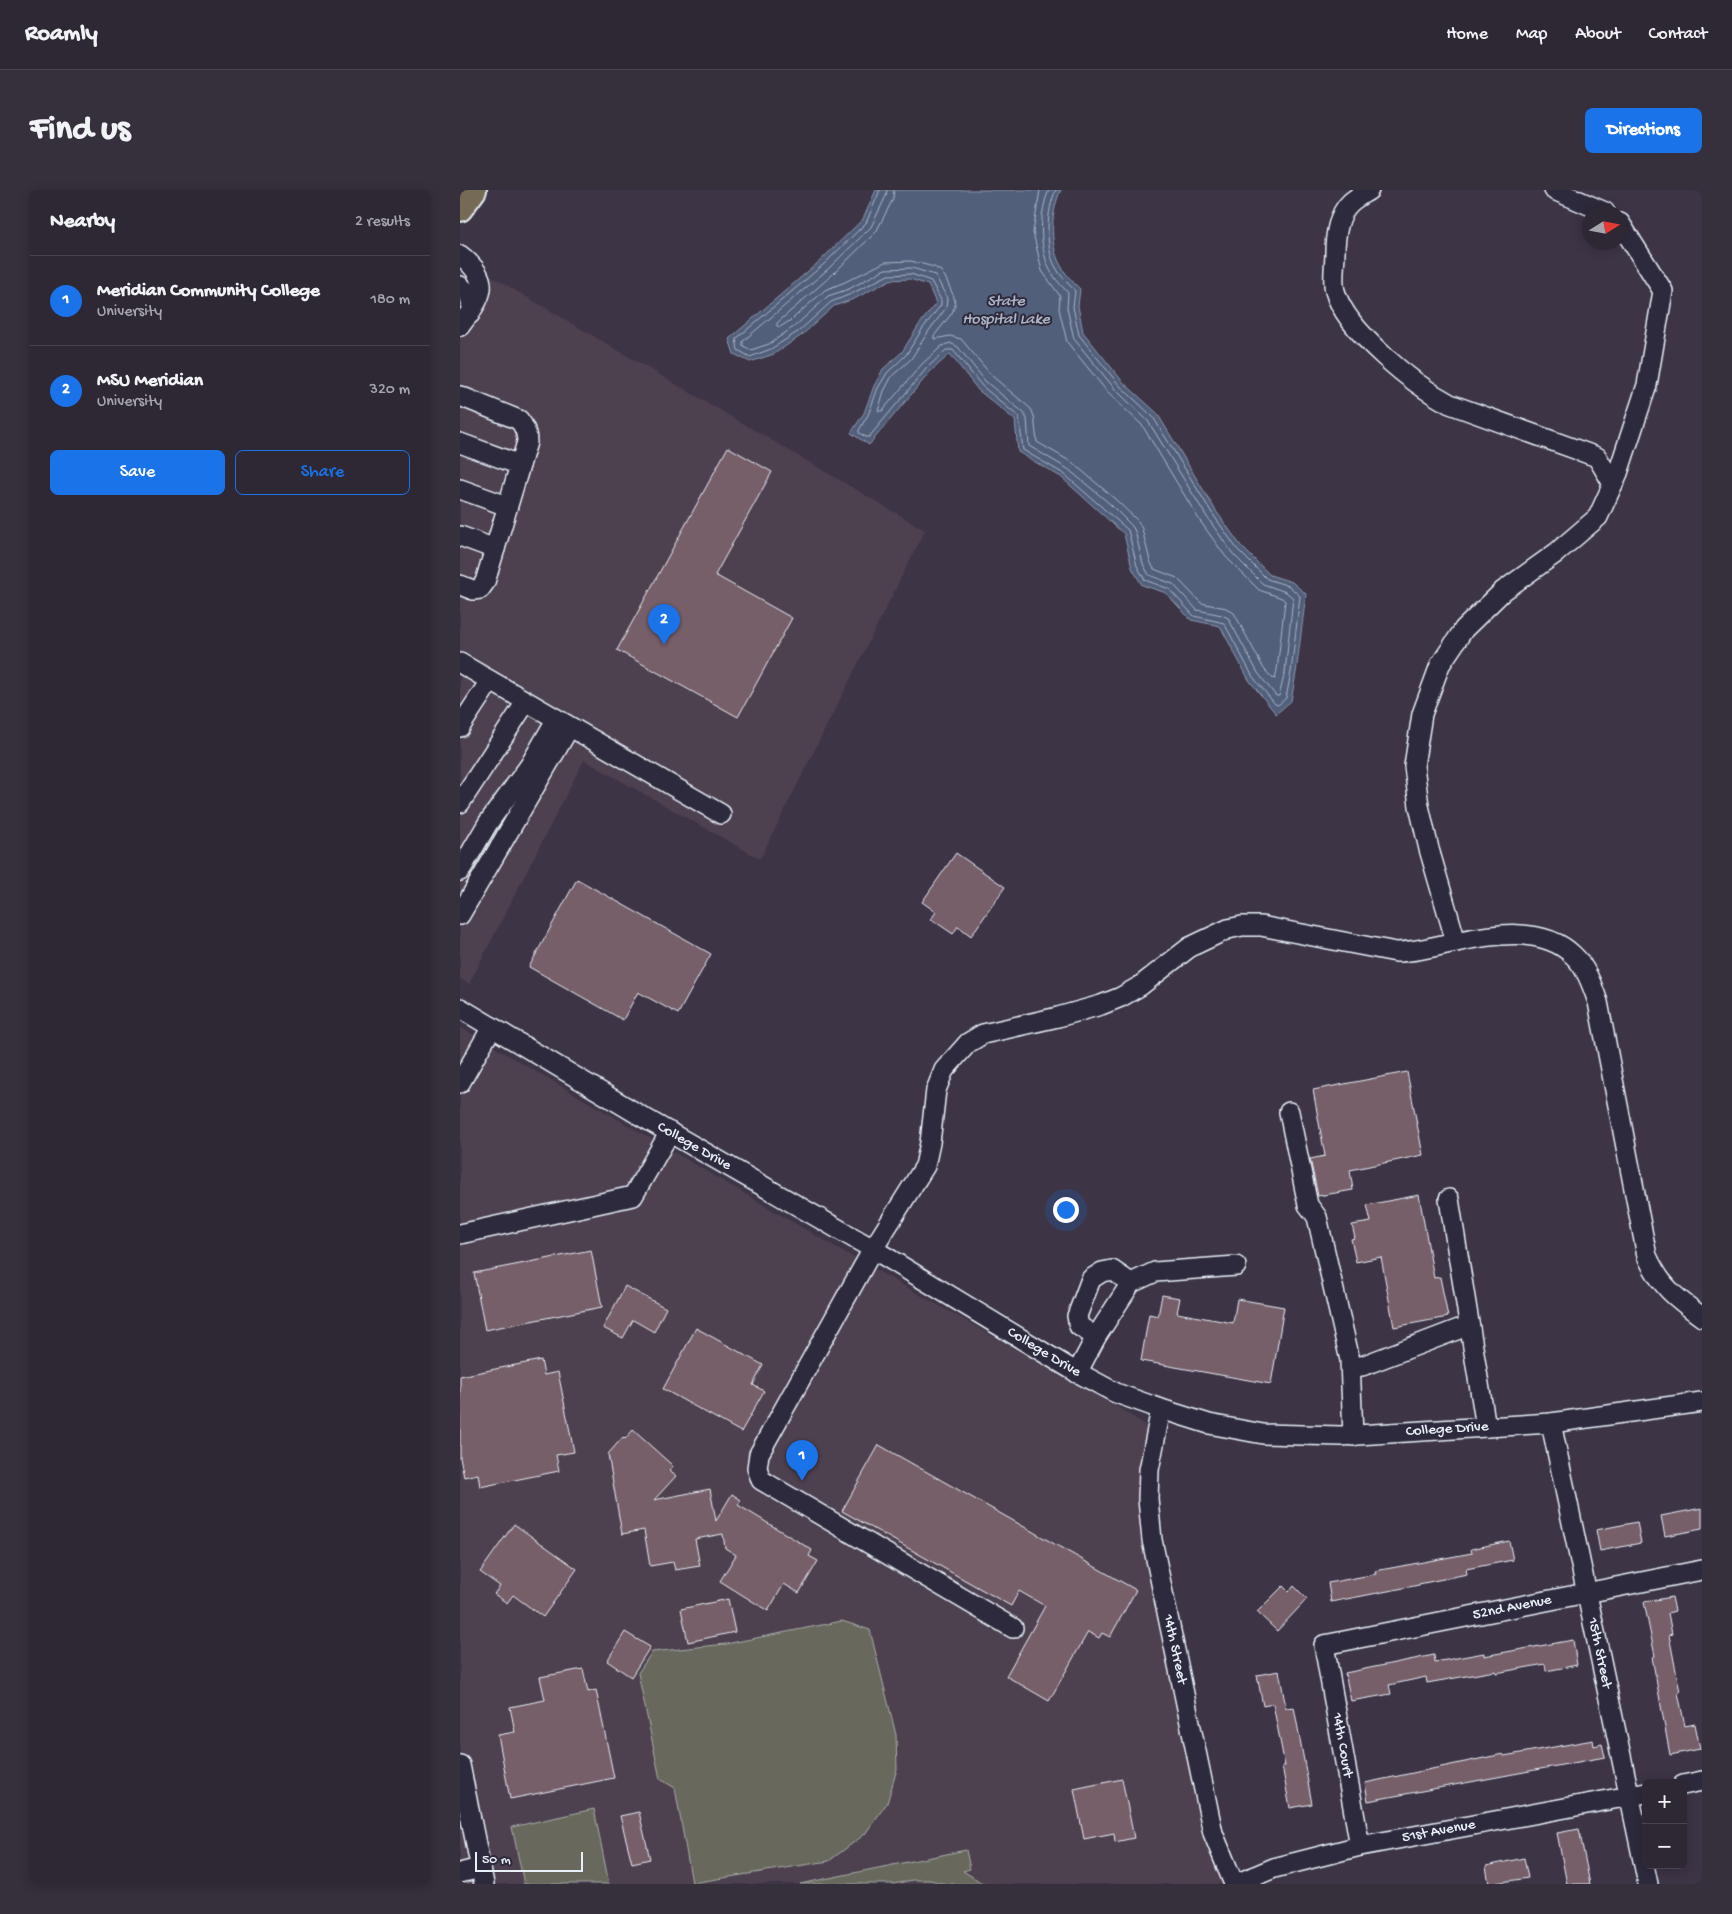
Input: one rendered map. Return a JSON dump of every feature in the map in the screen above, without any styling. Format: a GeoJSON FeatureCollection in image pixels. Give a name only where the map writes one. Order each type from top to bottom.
{"type":"FeatureCollection","features":[{"type":"Feature","properties":{"kind":"main road"},"geometry":{"type":"LineString","coordinates":[[460,209],[474,190]]}},
{"type":"Feature","properties":{"kind":"street"},"geometry":{"type":"LineString","coordinates":[[1369,190],[1350,203],[1342,214],[1335,239],[1334,290],[1347,317],[1404,374],[1430,393],[1450,404],[1597,457],[1613,484]]}},
{"type":"Feature","properties":{"kind":"street"},"geometry":{"type":"LineString","coordinates":[[1554,190],[1589,205]]}},
{"type":"Feature","properties":{"kind":"street"},"geometry":{"type":"LineString","coordinates":[[1456,942],[1429,849],[1419,806],[1414,766],[1422,714],[1440,665],[1464,629],[1503,591],[1556,554],[1598,516],[1613,484],[1648,385],[1663,291],[1627,234]]}},
{"type":"Feature","properties":{"kind":"street"},"geometry":{"type":"LineString","coordinates":[[460,255],[474,266],[482,282],[479,296],[465,320]]}},
{"type":"Feature","properties":{"kind":"street"},"geometry":{"type":"LineString","coordinates":[[460,286],[470,298],[472,305],[465,320]]}},
{"type":"Feature","properties":{"kind":"street"},"geometry":{"type":"LineString","coordinates":[[460,396],[519,420],[527,434],[520,465],[485,582],[480,589],[473,590],[460,585]]}},
{"type":"Feature","properties":{"kind":"street"},"geometry":{"type":"LineString","coordinates":[[460,443],[520,465]]}},
{"type":"Feature","properties":{"kind":"street"},"geometry":{"type":"LineString","coordinates":[[1597,457],[1628,443]]}},
{"type":"Feature","properties":{"kind":"street"},"geometry":{"type":"LineString","coordinates":[[460,489],[507,506]]}},
{"type":"Feature","properties":{"kind":"street"},"geometry":{"type":"LineString","coordinates":[[460,536],[495,549]]}},
{"type":"Feature","properties":{"kind":"street"},"geometry":{"type":"LineString","coordinates":[[460,664],[721,814]]}},
{"type":"Feature","properties":{"kind":"street"},"geometry":{"type":"LineString","coordinates":[[460,726],[490,681]]}},
{"type":"Feature","properties":{"kind":"street"},"geometry":{"type":"LineString","coordinates":[[460,803],[526,702]]}},
{"type":"Feature","properties":{"kind":"street"},"geometry":{"type":"LineString","coordinates":[[460,871],[488,823],[562,724]]}},
{"type":"Feature","properties":{"kind":"street"},"geometry":{"type":"LineString","coordinates":[[460,915],[562,724]]}},
{"type":"Feature","properties":{"kind":"street"},"geometry":{"type":"LineString","coordinates":[[1013,1628],[761,1480],[757,1468],[759,1454],[874,1249],[925,1166],[930,1143],[936,1090],[944,1070],[968,1043],[984,1034],[1058,1017],[1101,1005],[1121,997],[1140,986],[1190,947],[1210,936],[1242,926],[1261,926],[1396,952],[1412,952],[1456,942],[1510,935],[1529,935],[1547,939],[1562,945],[1574,955],[1584,968],[1598,1002],[1647,1256],[1655,1274],[1669,1291],[1702,1316]]}},
{"type":"Feature","properties":{"kind":"street","name":"College Drive"},"geometry":{"type":"LineString","coordinates":[[460,1008],[670,1132],[874,1249],[1077,1373],[1116,1393],[1161,1410],[1210,1424],[1263,1434],[1353,1436],[1551,1423],[1702,1402]]}},
{"type":"Feature","properties":{"kind":"street"},"geometry":{"type":"LineString","coordinates":[[460,1083],[492,1027]]}},
{"type":"Feature","properties":{"kind":"street"},"geometry":{"type":"LineString","coordinates":[[1289,1112],[1308,1205],[1317,1217],[1351,1368],[1353,1436]]}},
{"type":"Feature","properties":{"kind":"street"},"geometry":{"type":"LineString","coordinates":[[460,1234],[633,1196],[670,1132]]}},
{"type":"Feature","properties":{"kind":"street"},"geometry":{"type":"LineString","coordinates":[[1449,1199],[1486,1427]]}},
{"type":"Feature","properties":{"kind":"street"},"geometry":{"type":"LineString","coordinates":[[1077,1373],[1096,1337],[1131,1283],[1155,1272],[1236,1266]]}},
{"type":"Feature","properties":{"kind":"street"},"geometry":{"type":"LineString","coordinates":[[1096,1337],[1079,1326],[1077,1316],[1091,1279],[1102,1272],[1112,1270],[1131,1283]]}},
{"type":"Feature","properties":{"kind":"street"},"geometry":{"type":"LineString","coordinates":[[1351,1368],[1362,1366],[1459,1329],[1470,1327]]}},
{"type":"Feature","properties":{"kind":"street","name":"14th Street"},"geometry":{"type":"LineString","coordinates":[[1161,1410],[1149,1470],[1148,1499],[1152,1540],[1213,1833],[1235,1884]]}},
{"type":"Feature","properties":{"kind":"street","name":"15th Street"},"geometry":{"type":"LineString","coordinates":[[1551,1423],[1588,1593],[1638,1794],[1648,1884]]}},
{"type":"Feature","properties":{"kind":"street","name":"52nd Avenue"},"geometry":{"type":"LineString","coordinates":[[1324,1645],[1702,1570]]}},
{"type":"Feature","properties":{"kind":"street","name":"14th Court"},"geometry":{"type":"LineString","coordinates":[[1324,1645],[1360,1846]]}},
{"type":"Feature","properties":{"kind":"street"},"geometry":{"type":"LineString","coordinates":[[460,1765],[482,1876],[460,1873]]}},
{"type":"Feature","properties":{"kind":"street"},"geometry":{"type":"LineString","coordinates":[[1687,1784],[1702,1781]]}},
{"type":"Feature","properties":{"kind":"street","name":"51st Avenue"},"geometry":{"type":"LineString","coordinates":[[1235,1884],[1274,1868],[1360,1846],[1638,1794]]}},
{"type":"Feature","properties":{"kind":"shaded area"},"geometry":{"type":"Polygon","coordinates":[[[474,266],[925,530],[760,859],[584,760],[469,984],[460,979],[460,291],[474,266]]]}},
{"type":"Feature","properties":{"kind":"shaded area"},"geometry":{"type":"Polygon","coordinates":[[[460,1027],[839,1249],[1120,1408],[1146,1426],[1140,1536],[1208,1848],[1228,1884],[460,1884],[460,1027]]]}},
{"type":"Feature","properties":{"kind":"green space"},"geometry":{"type":"Polygon","coordinates":[[[842,1621],[870,1630],[896,1735],[897,1769],[887,1803],[865,1834],[829,1861],[692,1883],[675,1788],[660,1779],[638,1673],[652,1652],[726,1644],[842,1621]]]}},
{"type":"Feature","properties":{"kind":"green space"},"geometry":{"type":"Polygon","coordinates":[[[594,1809],[609,1884],[524,1884],[512,1827],[594,1809]]]}},
{"type":"Feature","properties":{"kind":"green space"},"geometry":{"type":"Polygon","coordinates":[[[966,1850],[970,1869],[963,1871],[984,1884],[946,1884],[930,1880],[912,1880],[894,1884],[800,1884],[966,1850]]]}},
{"type":"Feature","properties":{"kind":"water","name":"State Hospital Lake"},"geometry":{"type":"Polygon","coordinates":[[[876,190],[1061,190],[1053,217],[1054,246],[1056,256],[1062,268],[1080,289],[1078,306],[1083,332],[1123,382],[1157,413],[1216,511],[1241,546],[1270,575],[1292,582],[1306,594],[1291,701],[1276,714],[1249,680],[1220,626],[1191,620],[1166,593],[1142,585],[1132,568],[1124,534],[1061,477],[1018,452],[1015,420],[978,390],[950,354],[930,372],[869,445],[851,433],[864,413],[874,386],[883,369],[902,352],[936,303],[928,285],[910,279],[890,280],[854,299],[834,306],[802,335],[774,354],[750,362],[734,354],[729,339],[820,261],[863,219],[876,190]]]}},
{"type":"Feature","properties":{"kind":"building"},"geometry":{"type":"Polygon","coordinates":[[[728,447],[772,472],[715,575],[792,618],[738,717],[617,650],[728,447]]]}},
{"type":"Feature","properties":{"kind":"building"},"geometry":{"type":"Polygon","coordinates":[[[956,853],[1005,887],[971,936],[958,926],[953,934],[931,919],[936,912],[922,902],[956,853]]]}},
{"type":"Feature","properties":{"kind":"building"},"geometry":{"type":"Polygon","coordinates":[[[577,879],[711,954],[678,1014],[638,992],[623,1020],[529,967],[577,879]]]}},
{"type":"Feature","properties":{"kind":"building"},"geometry":{"type":"Polygon","coordinates":[[[1407,1072],[1423,1155],[1350,1170],[1353,1190],[1318,1196],[1310,1159],[1325,1156],[1313,1090],[1407,1072]]]}},
{"type":"Feature","properties":{"kind":"building"},"geometry":{"type":"Polygon","coordinates":[[[1419,1195],[1434,1278],[1440,1277],[1448,1317],[1394,1327],[1381,1257],[1356,1262],[1351,1239],[1355,1238],[1352,1225],[1371,1222],[1367,1205],[1419,1195]]]}},
{"type":"Feature","properties":{"kind":"building"},"geometry":{"type":"Polygon","coordinates":[[[591,1250],[602,1307],[485,1330],[474,1273],[591,1250]]]}},
{"type":"Feature","properties":{"kind":"building"},"geometry":{"type":"Polygon","coordinates":[[[625,1286],[666,1308],[654,1332],[633,1320],[623,1338],[603,1328],[625,1286]]]}},
{"type":"Feature","properties":{"kind":"building"},"geometry":{"type":"Polygon","coordinates":[[[1162,1295],[1180,1298],[1177,1313],[1233,1323],[1237,1299],[1284,1307],[1271,1384],[1141,1361],[1149,1314],[1158,1316],[1162,1295]]]}},
{"type":"Feature","properties":{"kind":"building"},"geometry":{"type":"Polygon","coordinates":[[[696,1328],[763,1365],[753,1385],[764,1391],[741,1432],[663,1389],[696,1328]]]}},
{"type":"Feature","properties":{"kind":"building"},"geometry":{"type":"Polygon","coordinates":[[[541,1360],[544,1375],[558,1372],[574,1452],[556,1455],[559,1471],[480,1487],[478,1474],[464,1477],[460,1458],[460,1376],[541,1360]]]}},
{"type":"Feature","properties":{"kind":"building"},"geometry":{"type":"Polygon","coordinates":[[[633,1430],[673,1466],[669,1471],[676,1476],[654,1500],[710,1489],[716,1521],[732,1494],[741,1500],[738,1505],[812,1550],[809,1556],[818,1561],[799,1593],[784,1584],[768,1611],[720,1581],[736,1555],[725,1548],[723,1534],[695,1539],[700,1566],[675,1570],[673,1562],[650,1566],[644,1530],[622,1534],[608,1454],[623,1437],[625,1439],[633,1430]]]}},
{"type":"Feature","properties":{"kind":"building"},"geometry":{"type":"Polygon","coordinates":[[[879,1445],[1136,1590],[1110,1637],[1102,1633],[1099,1638],[1088,1632],[1049,1701],[1006,1676],[1045,1606],[1019,1591],[1011,1606],[842,1511],[879,1445]]]}},
{"type":"Feature","properties":{"kind":"building"},"geometry":{"type":"Polygon","coordinates":[[[1702,1508],[1702,1529],[1665,1536],[1661,1516],[1702,1508]]]}},
{"type":"Feature","properties":{"kind":"building"},"geometry":{"type":"Polygon","coordinates":[[[1637,1522],[1641,1543],[1600,1551],[1596,1530],[1637,1522]]]}},
{"type":"Feature","properties":{"kind":"building"},"geometry":{"type":"Polygon","coordinates":[[[514,1524],[577,1569],[543,1617],[513,1595],[507,1603],[494,1594],[500,1586],[480,1572],[514,1524]]]}},
{"type":"Feature","properties":{"kind":"building"},"geometry":{"type":"Polygon","coordinates":[[[1509,1541],[1513,1560],[1466,1569],[1467,1574],[1331,1602],[1328,1583],[1376,1574],[1375,1571],[1472,1553],[1471,1549],[1509,1541]]]}},
{"type":"Feature","properties":{"kind":"building"},"geometry":{"type":"Polygon","coordinates":[[[1283,1586],[1289,1592],[1294,1586],[1307,1599],[1277,1631],[1257,1612],[1283,1586]]]}},
{"type":"Feature","properties":{"kind":"building"},"geometry":{"type":"Polygon","coordinates":[[[1672,1597],[1675,1611],[1668,1613],[1672,1634],[1669,1635],[1680,1692],[1678,1693],[1685,1726],[1695,1724],[1700,1749],[1670,1755],[1652,1657],[1655,1656],[1644,1602],[1672,1597]]]}},
{"type":"Feature","properties":{"kind":"building"},"geometry":{"type":"Polygon","coordinates":[[[728,1599],[735,1632],[688,1642],[681,1609],[728,1599]]]}},
{"type":"Feature","properties":{"kind":"building"},"geometry":{"type":"Polygon","coordinates":[[[625,1632],[650,1647],[631,1677],[607,1661],[625,1632]]]}},
{"type":"Feature","properties":{"kind":"building"},"geometry":{"type":"Polygon","coordinates":[[[1573,1640],[1577,1665],[1546,1671],[1545,1664],[1427,1683],[1426,1677],[1389,1685],[1391,1694],[1351,1701],[1345,1673],[1434,1655],[1435,1662],[1484,1653],[1484,1656],[1573,1640]]]}},
{"type":"Feature","properties":{"kind":"building"},"geometry":{"type":"Polygon","coordinates":[[[583,1669],[588,1692],[596,1690],[614,1778],[510,1799],[498,1735],[515,1732],[510,1707],[545,1700],[540,1677],[583,1669]]]}},
{"type":"Feature","properties":{"kind":"building"},"geometry":{"type":"Polygon","coordinates":[[[1279,1671],[1286,1708],[1294,1707],[1312,1804],[1290,1808],[1282,1766],[1285,1766],[1273,1704],[1263,1706],[1257,1675],[1279,1671]]]}},
{"type":"Feature","properties":{"kind":"building"},"geometry":{"type":"Polygon","coordinates":[[[1593,1740],[1594,1746],[1602,1744],[1605,1757],[1368,1801],[1365,1783],[1503,1754],[1504,1756],[1593,1740]]]}},
{"type":"Feature","properties":{"kind":"building"},"geometry":{"type":"Polygon","coordinates":[[[1122,1779],[1134,1838],[1115,1842],[1114,1833],[1084,1839],[1074,1789],[1122,1779]]]}},
{"type":"Feature","properties":{"kind":"building"},"geometry":{"type":"Polygon","coordinates":[[[639,1812],[650,1859],[632,1863],[620,1816],[639,1812]]]}},
{"type":"Feature","properties":{"kind":"building"},"geometry":{"type":"Polygon","coordinates":[[[1579,1829],[1590,1884],[1567,1884],[1557,1833],[1579,1829]]]}},
{"type":"Feature","properties":{"kind":"building"},"geometry":{"type":"Polygon","coordinates":[[[1524,1858],[1528,1878],[1489,1884],[1486,1866],[1524,1858]]]}},
{"type":"Feature","properties":{"kind":"place","name":"MSU Meridian"},"geometry":{"type":"Point","coordinates":[664,645]}},
{"type":"Feature","properties":{"kind":"place","name":"Meridian Community College"},"geometry":{"type":"Point","coordinates":[802,1481]}}]}
